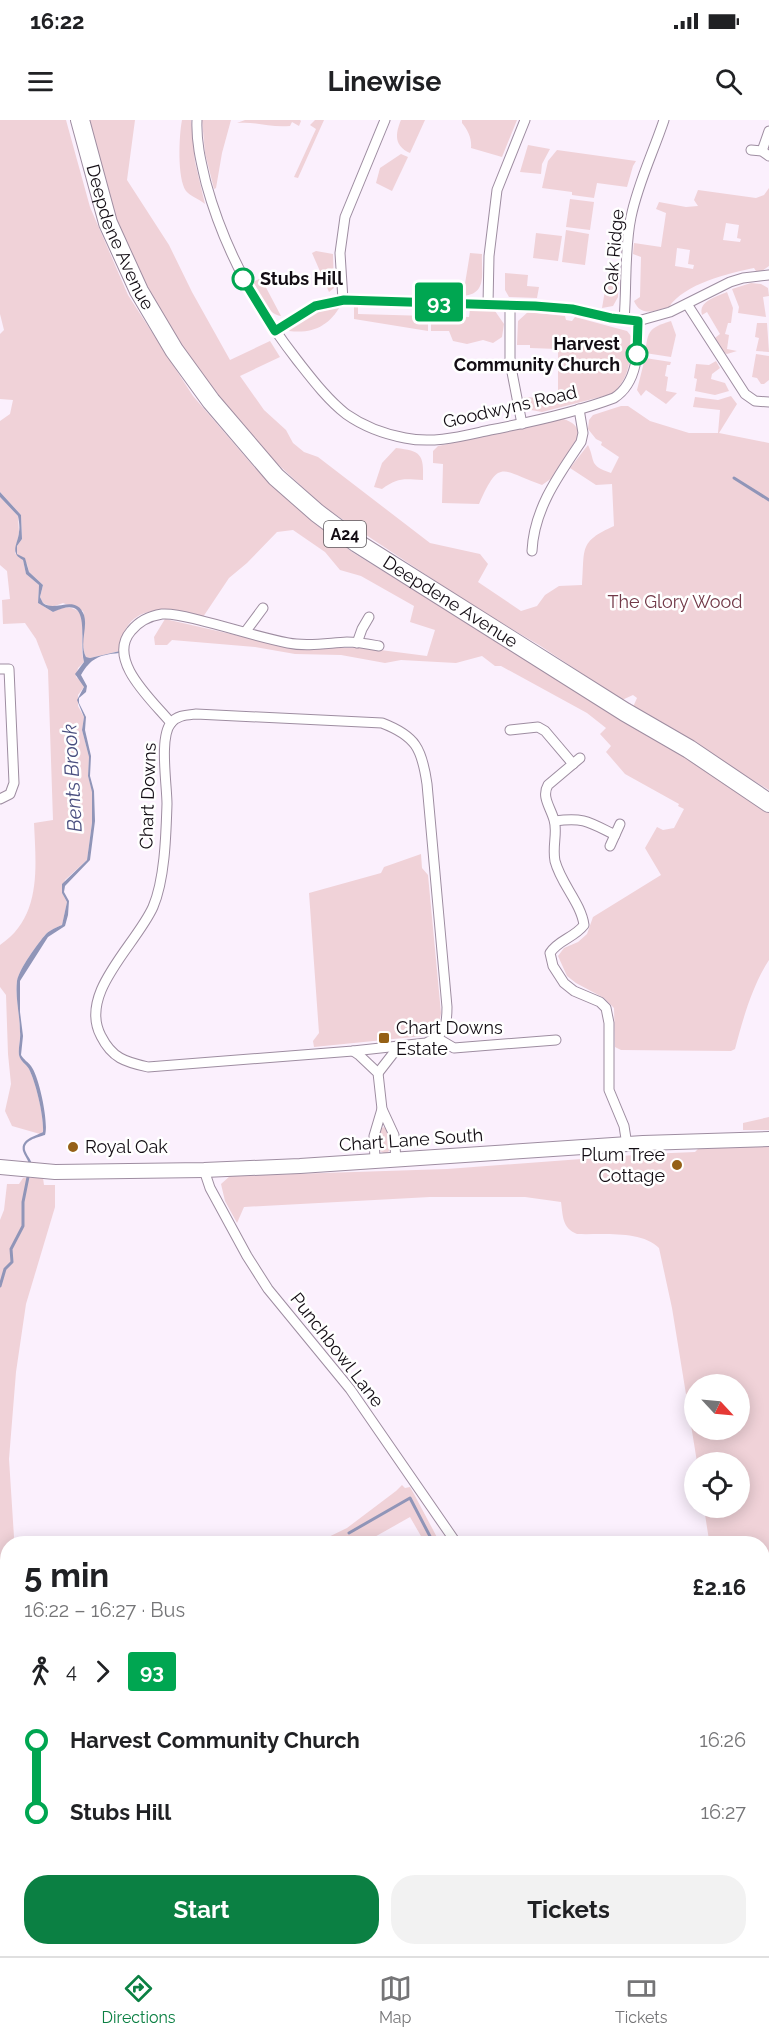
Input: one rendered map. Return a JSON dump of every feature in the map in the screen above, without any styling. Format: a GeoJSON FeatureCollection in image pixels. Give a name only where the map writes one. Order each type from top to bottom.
{"type":"FeatureCollection","features":[{"type":"Feature","properties":{"kind":"highway","name":"Deepdene Avenue"},"geometry":{"type":"LineString","coordinates":[[80,120],[108,223],[139,291],[174,350],[211,401],[276,477],[317,513],[357,543],[625,712],[688,749],[769,803]]}},
{"type":"Feature","properties":{"kind":"street","name":"Goodwyns Road"},"geometry":{"type":"LineString","coordinates":[[197,120],[200,158],[220,228],[245,284],[275,331],[326,396],[346,414],[380,432],[406,439],[442,440],[522,424],[614,398],[625,390],[633,374],[637,356],[638,321]]}},
{"type":"Feature","properties":{"kind":"street"},"geometry":{"type":"LineString","coordinates":[[344,300],[340,253],[345,217],[385,120]]}},
{"type":"Feature","properties":{"kind":"street"},"geometry":{"type":"LineString","coordinates":[[488,304],[489,256],[497,190],[525,120]]}},
{"type":"Feature","properties":{"kind":"street","name":"Oak Ridge"},"geometry":{"type":"LineString","coordinates":[[624,320],[627,248],[631,219],[642,176],[664,120]]}},
{"type":"Feature","properties":{"kind":"street"},"geometry":{"type":"LineString","coordinates":[[751,150],[765,153],[769,131]]}},
{"type":"Feature","properties":{"kind":"street"},"geometry":{"type":"LineString","coordinates":[[275,331],[315,306],[344,300],[572,309],[638,321],[653,318],[687,304],[730,282],[742,278],[769,275]]}},
{"type":"Feature","properties":{"kind":"street"},"geometry":{"type":"LineString","coordinates":[[687,304],[745,394],[755,401],[769,402]]}},
{"type":"Feature","properties":{"kind":"street"},"geometry":{"type":"LineString","coordinates":[[510,305],[510,362],[522,424]]}},
{"type":"Feature","properties":{"kind":"street"},"geometry":{"type":"LineString","coordinates":[[532,551],[532,541],[539,514],[551,486],[581,442],[583,434],[579,409]]}},
{"type":"Feature","properties":{"kind":"street"},"geometry":{"type":"LineString","coordinates":[[246,631],[262,608]]}},
{"type":"Feature","properties":{"kind":"street"},"geometry":{"type":"LineString","coordinates":[[171,723],[137,682],[126,666],[122,655],[129,632],[142,620],[165,614],[246,631],[291,644],[357,643],[379,646]]}},
{"type":"Feature","properties":{"kind":"street"},"geometry":{"type":"LineString","coordinates":[[357,643],[369,617]]}},
{"type":"Feature","properties":{"kind":"street"},"geometry":{"type":"LineString","coordinates":[[0,669],[9,669],[5,715],[14,783],[10,794],[0,799]]}},
{"type":"Feature","properties":{"kind":"street","name":"Chart Downs"},"geometry":{"type":"LineString","coordinates":[[196,714],[382,723],[410,738],[419,750],[424,764],[432,836],[447,1007],[447,1022],[437,1038],[426,1042],[353,1051],[148,1067],[129,1063],[114,1055],[97,1029],[95,1010],[101,988],[147,919],[159,887],[167,805],[165,736],[171,723],[180,716],[196,714]]}},
{"type":"Feature","properties":{"kind":"street"},"geometry":{"type":"LineString","coordinates":[[510,730],[538,727],[576,761],[548,784],[545,789],[545,798],[555,821],[552,846],[556,863],[562,880],[582,916],[584,925],[578,933],[554,946],[550,953],[553,966],[564,983],[573,991],[600,1002],[606,1008],[610,1049],[609,1090],[624,1126],[627,1145]]}},
{"type":"Feature","properties":{"kind":"street"},"geometry":{"type":"LineString","coordinates":[[555,821],[586,820],[615,835]]}},
{"type":"Feature","properties":{"kind":"street"},"geometry":{"type":"LineString","coordinates":[[610,846],[620,824]]}},
{"type":"Feature","properties":{"kind":"street"},"geometry":{"type":"LineString","coordinates":[[437,1038],[454,1048],[556,1040]]}},
{"type":"Feature","properties":{"kind":"street"},"geometry":{"type":"LineString","coordinates":[[378,1073],[399,1046]]}},
{"type":"Feature","properties":{"kind":"street"},"geometry":{"type":"LineString","coordinates":[[353,1051],[378,1073],[382,1109],[394,1135],[396,1159]]}},
{"type":"Feature","properties":{"kind":"street"},"geometry":{"type":"LineString","coordinates":[[375,1160],[374,1136],[382,1109]]}},
{"type":"Feature","properties":{"kind":"street","name":"Chart Lane South"},"geometry":{"type":"LineString","coordinates":[[0,1167],[37,1172],[204,1170],[769,1139]]}},
{"type":"Feature","properties":{"kind":"street","name":"Punchbowl Lane"},"geometry":{"type":"LineString","coordinates":[[204,1170],[215,1198],[247,1257],[268,1289],[350,1389],[451,1536]]}},
{"type":"Feature","properties":{"kind":"green space"},"geometry":{"type":"Polygon","coordinates":[[[0,120],[66,120],[90,207],[128,295],[193,396],[255,468],[279,491],[352,552],[709,772],[769,813],[769,960],[753,992],[735,1049],[731,1051],[621,1050],[615,1047],[614,1008],[604,998],[567,976],[558,956],[564,948],[578,942],[587,934],[593,917],[661,875],[645,848],[657,827],[663,830],[674,828],[684,809],[625,774],[606,752],[611,746],[600,734],[606,728],[587,713],[501,666],[495,666],[482,656],[456,663],[401,660],[385,663],[341,655],[295,654],[255,647],[172,640],[167,645],[155,645],[154,637],[165,619],[244,637],[324,648],[365,648],[427,656],[435,630],[410,622],[414,606],[361,576],[340,570],[325,552],[293,530],[277,532],[229,578],[203,617],[176,611],[150,611],[130,623],[123,635],[120,651],[86,657],[83,646],[83,611],[63,603],[52,607],[43,603],[40,597],[43,585],[29,572],[27,564],[17,554],[17,546],[22,539],[21,515],[0,492],[0,421],[10,414],[13,400],[0,399],[0,334],[4,330],[0,314],[0,120]]]}},
{"type":"Feature","properties":{"kind":"green space","name":"The Glory Wood"},"geometry":{"type":"Polygon","coordinates":[[[87,120],[135,120],[127,180],[169,245],[230,360],[270,341],[280,357],[240,376],[264,410],[286,430],[293,443],[304,452],[318,457],[430,543],[480,554],[488,564],[478,582],[521,611],[537,606],[545,595],[559,586],[582,585],[584,555],[589,542],[614,526],[612,484],[596,485],[570,468],[588,445],[596,465],[611,473],[619,457],[601,445],[602,442],[596,439],[588,429],[589,420],[593,415],[628,406],[650,421],[689,433],[718,433],[720,410],[693,407],[695,397],[718,400],[731,396],[737,404],[719,433],[769,443],[769,790],[633,707],[637,698],[633,695],[622,700],[539,645],[473,606],[324,507],[255,443],[202,379],[141,279],[111,211],[87,120]]]}},
{"type":"Feature","properties":{"kind":"green space"},"geometry":{"type":"Polygon","coordinates":[[[182,120],[191,120],[195,162],[205,204],[188,193],[183,185],[180,156],[182,120]]]}},
{"type":"Feature","properties":{"kind":"green space"},"geometry":{"type":"Polygon","coordinates":[[[202,120],[231,120],[214,189],[205,153],[202,120]]]}},
{"type":"Feature","properties":{"kind":"green space"},"geometry":{"type":"Polygon","coordinates":[[[245,120],[301,121],[299,126],[292,122],[290,126],[237,123],[245,120]]]}},
{"type":"Feature","properties":{"kind":"green space"},"geometry":{"type":"Polygon","coordinates":[[[315,120],[324,120],[298,178],[294,177],[316,129],[310,125],[315,120]]]}},
{"type":"Feature","properties":{"kind":"green space"},"geometry":{"type":"Polygon","coordinates":[[[401,120],[425,120],[410,153],[401,147],[397,139],[401,120]]]}},
{"type":"Feature","properties":{"kind":"green space"},"geometry":{"type":"Polygon","coordinates":[[[462,120],[517,120],[502,157],[471,148],[470,138],[462,120]]]}},
{"type":"Feature","properties":{"kind":"green space"},"geometry":{"type":"Polygon","coordinates":[[[528,145],[550,149],[542,164],[541,174],[520,172],[528,145]]]}},
{"type":"Feature","properties":{"kind":"green space"},"geometry":{"type":"Polygon","coordinates":[[[557,150],[636,161],[627,187],[597,183],[594,198],[572,195],[572,192],[542,188],[548,161],[557,150]]]}},
{"type":"Feature","properties":{"kind":"green space"},"geometry":{"type":"Polygon","coordinates":[[[401,154],[408,157],[392,191],[376,183],[380,168],[401,154]]]}},
{"type":"Feature","properties":{"kind":"green space"},"geometry":{"type":"Polygon","coordinates":[[[769,188],[769,266],[762,271],[756,271],[754,268],[708,281],[685,292],[669,307],[649,312],[637,306],[634,301],[640,297],[641,257],[633,254],[634,243],[661,247],[666,213],[656,209],[659,202],[686,207],[698,206],[694,200],[698,190],[756,198],[764,195],[769,188]],[[726,223],[723,240],[740,242],[741,239],[737,238],[739,225],[726,223]],[[677,248],[675,266],[693,269],[694,265],[688,264],[690,250],[677,248]]]}},
{"type":"Feature","properties":{"kind":"green space"},"geometry":{"type":"Polygon","coordinates":[[[570,199],[594,202],[590,230],[566,227],[570,199]]]}},
{"type":"Feature","properties":{"kind":"green space"},"geometry":{"type":"Polygon","coordinates":[[[566,230],[589,234],[585,265],[562,262],[566,230]]]}},
{"type":"Feature","properties":{"kind":"green space"},"geometry":{"type":"Polygon","coordinates":[[[536,233],[562,236],[558,261],[533,258],[536,233]]]}},
{"type":"Feature","properties":{"kind":"green space"},"geometry":{"type":"Polygon","coordinates":[[[316,251],[333,254],[334,288],[329,292],[312,253],[316,251]]]}},
{"type":"Feature","properties":{"kind":"green space"},"geometry":{"type":"Polygon","coordinates":[[[470,253],[482,254],[482,275],[480,287],[471,294],[463,296],[470,253]]]}},
{"type":"Feature","properties":{"kind":"green space"},"geometry":{"type":"Polygon","coordinates":[[[505,273],[528,275],[527,286],[539,287],[537,298],[509,297],[505,290],[505,273]]]}},
{"type":"Feature","properties":{"kind":"green space"},"geometry":{"type":"Polygon","coordinates":[[[608,273],[619,275],[618,297],[613,306],[602,308],[608,273]]]}},
{"type":"Feature","properties":{"kind":"green space"},"geometry":{"type":"Polygon","coordinates":[[[261,278],[281,316],[271,311],[261,298],[253,282],[261,278]]]}},
{"type":"Feature","properties":{"kind":"green space"},"geometry":{"type":"Polygon","coordinates":[[[751,283],[761,284],[768,288],[769,296],[763,297],[766,317],[738,313],[739,307],[732,289],[751,283]]]}},
{"type":"Feature","properties":{"kind":"green space"},"geometry":{"type":"Polygon","coordinates":[[[727,292],[733,308],[731,323],[728,323],[725,334],[729,335],[727,349],[737,351],[727,354],[722,352],[715,338],[720,334],[707,312],[702,315],[701,310],[709,300],[727,292]]]}},
{"type":"Feature","properties":{"kind":"green space"},"geometry":{"type":"Polygon","coordinates":[[[341,305],[320,327],[306,331],[289,331],[305,316],[341,305]]]}},
{"type":"Feature","properties":{"kind":"green space"},"geometry":{"type":"Polygon","coordinates":[[[354,307],[358,307],[358,314],[428,316],[428,331],[354,319],[354,307]]]}},
{"type":"Feature","properties":{"kind":"green space"},"geometry":{"type":"Polygon","coordinates":[[[470,309],[495,311],[504,324],[502,337],[493,343],[483,340],[467,344],[453,341],[449,331],[431,331],[431,316],[469,317],[470,309]]]}},
{"type":"Feature","properties":{"kind":"green space"},"geometry":{"type":"Polygon","coordinates":[[[528,312],[565,316],[566,320],[572,321],[575,317],[627,331],[631,336],[630,360],[623,381],[618,388],[612,394],[542,412],[531,410],[524,397],[539,398],[543,401],[558,399],[558,349],[517,345],[518,321],[528,312]]]}},
{"type":"Feature","properties":{"kind":"green space"},"geometry":{"type":"Polygon","coordinates":[[[671,321],[676,335],[671,357],[645,353],[651,331],[671,321]]]}},
{"type":"Feature","properties":{"kind":"green space"},"geometry":{"type":"Polygon","coordinates":[[[757,323],[767,323],[769,352],[756,351],[759,338],[755,337],[757,323]]]}},
{"type":"Feature","properties":{"kind":"green space"},"geometry":{"type":"Polygon","coordinates":[[[756,354],[769,356],[769,380],[764,384],[752,377],[756,354]]]}},
{"type":"Feature","properties":{"kind":"green space"},"geometry":{"type":"Polygon","coordinates":[[[645,358],[671,362],[667,365],[665,376],[668,377],[666,391],[677,393],[666,404],[646,390],[641,396],[637,390],[645,358]]]}},
{"type":"Feature","properties":{"kind":"green space"},"geometry":{"type":"Polygon","coordinates":[[[716,361],[720,368],[712,374],[711,379],[725,383],[729,391],[715,395],[695,391],[696,364],[709,365],[716,361]]]}},
{"type":"Feature","properties":{"kind":"green space"},"geometry":{"type":"Polygon","coordinates":[[[563,419],[575,426],[578,439],[552,478],[542,485],[510,472],[503,472],[492,479],[479,504],[442,503],[443,464],[433,463],[433,451],[438,446],[563,419]]]}},
{"type":"Feature","properties":{"kind":"green space"},"geometry":{"type":"Polygon","coordinates":[[[396,448],[419,455],[423,464],[423,480],[401,480],[392,482],[382,489],[374,487],[382,463],[396,448]]]}},
{"type":"Feature","properties":{"kind":"green space"},"geometry":{"type":"Polygon","coordinates":[[[0,497],[18,516],[19,532],[15,553],[23,560],[26,574],[39,585],[38,603],[53,612],[67,608],[77,610],[81,613],[82,625],[84,662],[78,668],[76,677],[84,687],[78,695],[78,706],[84,717],[82,730],[89,757],[88,776],[92,791],[92,823],[87,860],[65,880],[62,893],[67,902],[62,925],[46,934],[25,963],[17,981],[19,1055],[32,1075],[37,1091],[43,1125],[43,1132],[40,1134],[12,1126],[5,1111],[11,1084],[6,995],[0,987],[0,945],[14,934],[30,906],[35,874],[34,823],[53,820],[48,670],[36,639],[25,623],[3,624],[2,600],[10,599],[7,571],[0,565],[0,497]]]}},
{"type":"Feature","properties":{"kind":"green space"},"geometry":{"type":"Polygon","coordinates":[[[421,854],[422,868],[428,875],[441,1013],[438,1025],[431,1033],[423,1036],[314,1047],[313,1041],[319,1033],[309,893],[381,873],[384,867],[421,854]]]}},
{"type":"Feature","properties":{"kind":"green space"},"geometry":{"type":"Polygon","coordinates":[[[769,1117],[769,1130],[743,1130],[743,1123],[769,1117]]]}},
{"type":"Feature","properties":{"kind":"green space"},"geometry":{"type":"Polygon","coordinates":[[[384,1127],[389,1142],[389,1151],[386,1154],[380,1151],[379,1143],[380,1129],[384,1127]]]}},
{"type":"Feature","properties":{"kind":"green space"},"geometry":{"type":"Polygon","coordinates":[[[769,1144],[769,1536],[708,1536],[706,1518],[750,1518],[750,1452],[695,1452],[693,1440],[750,1440],[750,1374],[684,1374],[684,1382],[659,1248],[651,1242],[631,1236],[577,1234],[566,1225],[561,1202],[525,1197],[430,1197],[244,1207],[237,1223],[225,1201],[221,1184],[230,1176],[447,1169],[695,1152],[699,1148],[769,1144]]]}},
{"type":"Feature","properties":{"kind":"green space"},"geometry":{"type":"Polygon","coordinates":[[[23,1178],[43,1178],[44,1185],[55,1185],[55,1207],[26,1304],[16,1372],[9,1459],[14,1536],[0,1536],[0,1220],[4,1210],[7,1184],[19,1184],[23,1178]]]}},
{"type":"Feature","properties":{"kind":"green space"},"geometry":{"type":"Polygon","coordinates":[[[402,1485],[405,1488],[410,1487],[436,1536],[421,1536],[410,1517],[376,1536],[330,1536],[347,1528],[402,1485]]]}},
{"type":"Feature","properties":{"kind":"water"},"geometry":{"type":"Polygon","coordinates":[[[0,492],[21,515],[22,539],[17,546],[17,554],[25,558],[29,572],[43,585],[40,597],[43,603],[53,606],[71,604],[80,609],[85,620],[83,646],[86,657],[120,651],[96,658],[81,675],[87,686],[86,692],[79,698],[79,703],[86,717],[85,730],[91,756],[90,776],[94,791],[95,821],[90,860],[65,886],[64,892],[69,901],[65,926],[48,937],[20,981],[23,1036],[21,1055],[34,1071],[46,1121],[45,1135],[32,1140],[25,1147],[32,1164],[29,1164],[23,1147],[26,1141],[43,1132],[43,1126],[34,1083],[29,1069],[19,1055],[17,981],[25,963],[46,934],[62,925],[67,902],[62,893],[62,884],[87,860],[92,823],[92,792],[88,776],[89,757],[82,730],[84,717],[77,700],[84,687],[75,674],[84,662],[83,652],[82,621],[74,608],[66,607],[53,612],[38,603],[39,585],[26,574],[23,560],[16,554],[15,551],[19,530],[18,516],[0,497],[0,492]]]}},
{"type":"Feature","properties":{"kind":"waterway"},"geometry":{"type":"LineString","coordinates":[[734,478],[769,500]]}},
{"type":"Feature","properties":{"kind":"waterway","name":"Bents Brook"},"geometry":{"type":"LineString","coordinates":[[0,1286],[5,1269],[12,1262],[11,1249],[23,1226],[23,1202],[29,1172]]}},
{"type":"Feature","properties":{"kind":"waterway"},"geometry":{"type":"LineString","coordinates":[[349,1533],[410,1498],[430,1536]]}},
{"type":"Feature","properties":{"kind":"bus line","name":"93"},"geometry":{"type":"LineString","coordinates":[[243,279],[275,331],[289,320],[315,306],[344,300],[535,306],[572,309],[611,318],[638,321],[637,354]]}},
{"type":"Feature","properties":{"kind":"place","name":"Stubs Hill"},"geometry":{"type":"Point","coordinates":[243,279]}},
{"type":"Feature","properties":{"kind":"place","name":"Harvest Community Church"},"geometry":{"type":"Point","coordinates":[637,354]}},
{"type":"Feature","properties":{"kind":"place","name":"Chart Downs Estate"},"geometry":{"type":"Point","coordinates":[384,1038]}},
{"type":"Feature","properties":{"kind":"place","name":"Royal Oak"},"geometry":{"type":"Point","coordinates":[73,1147]}},
{"type":"Feature","properties":{"kind":"place","name":"Plum Tree Cottage"},"geometry":{"type":"Point","coordinates":[677,1165]}}]}
